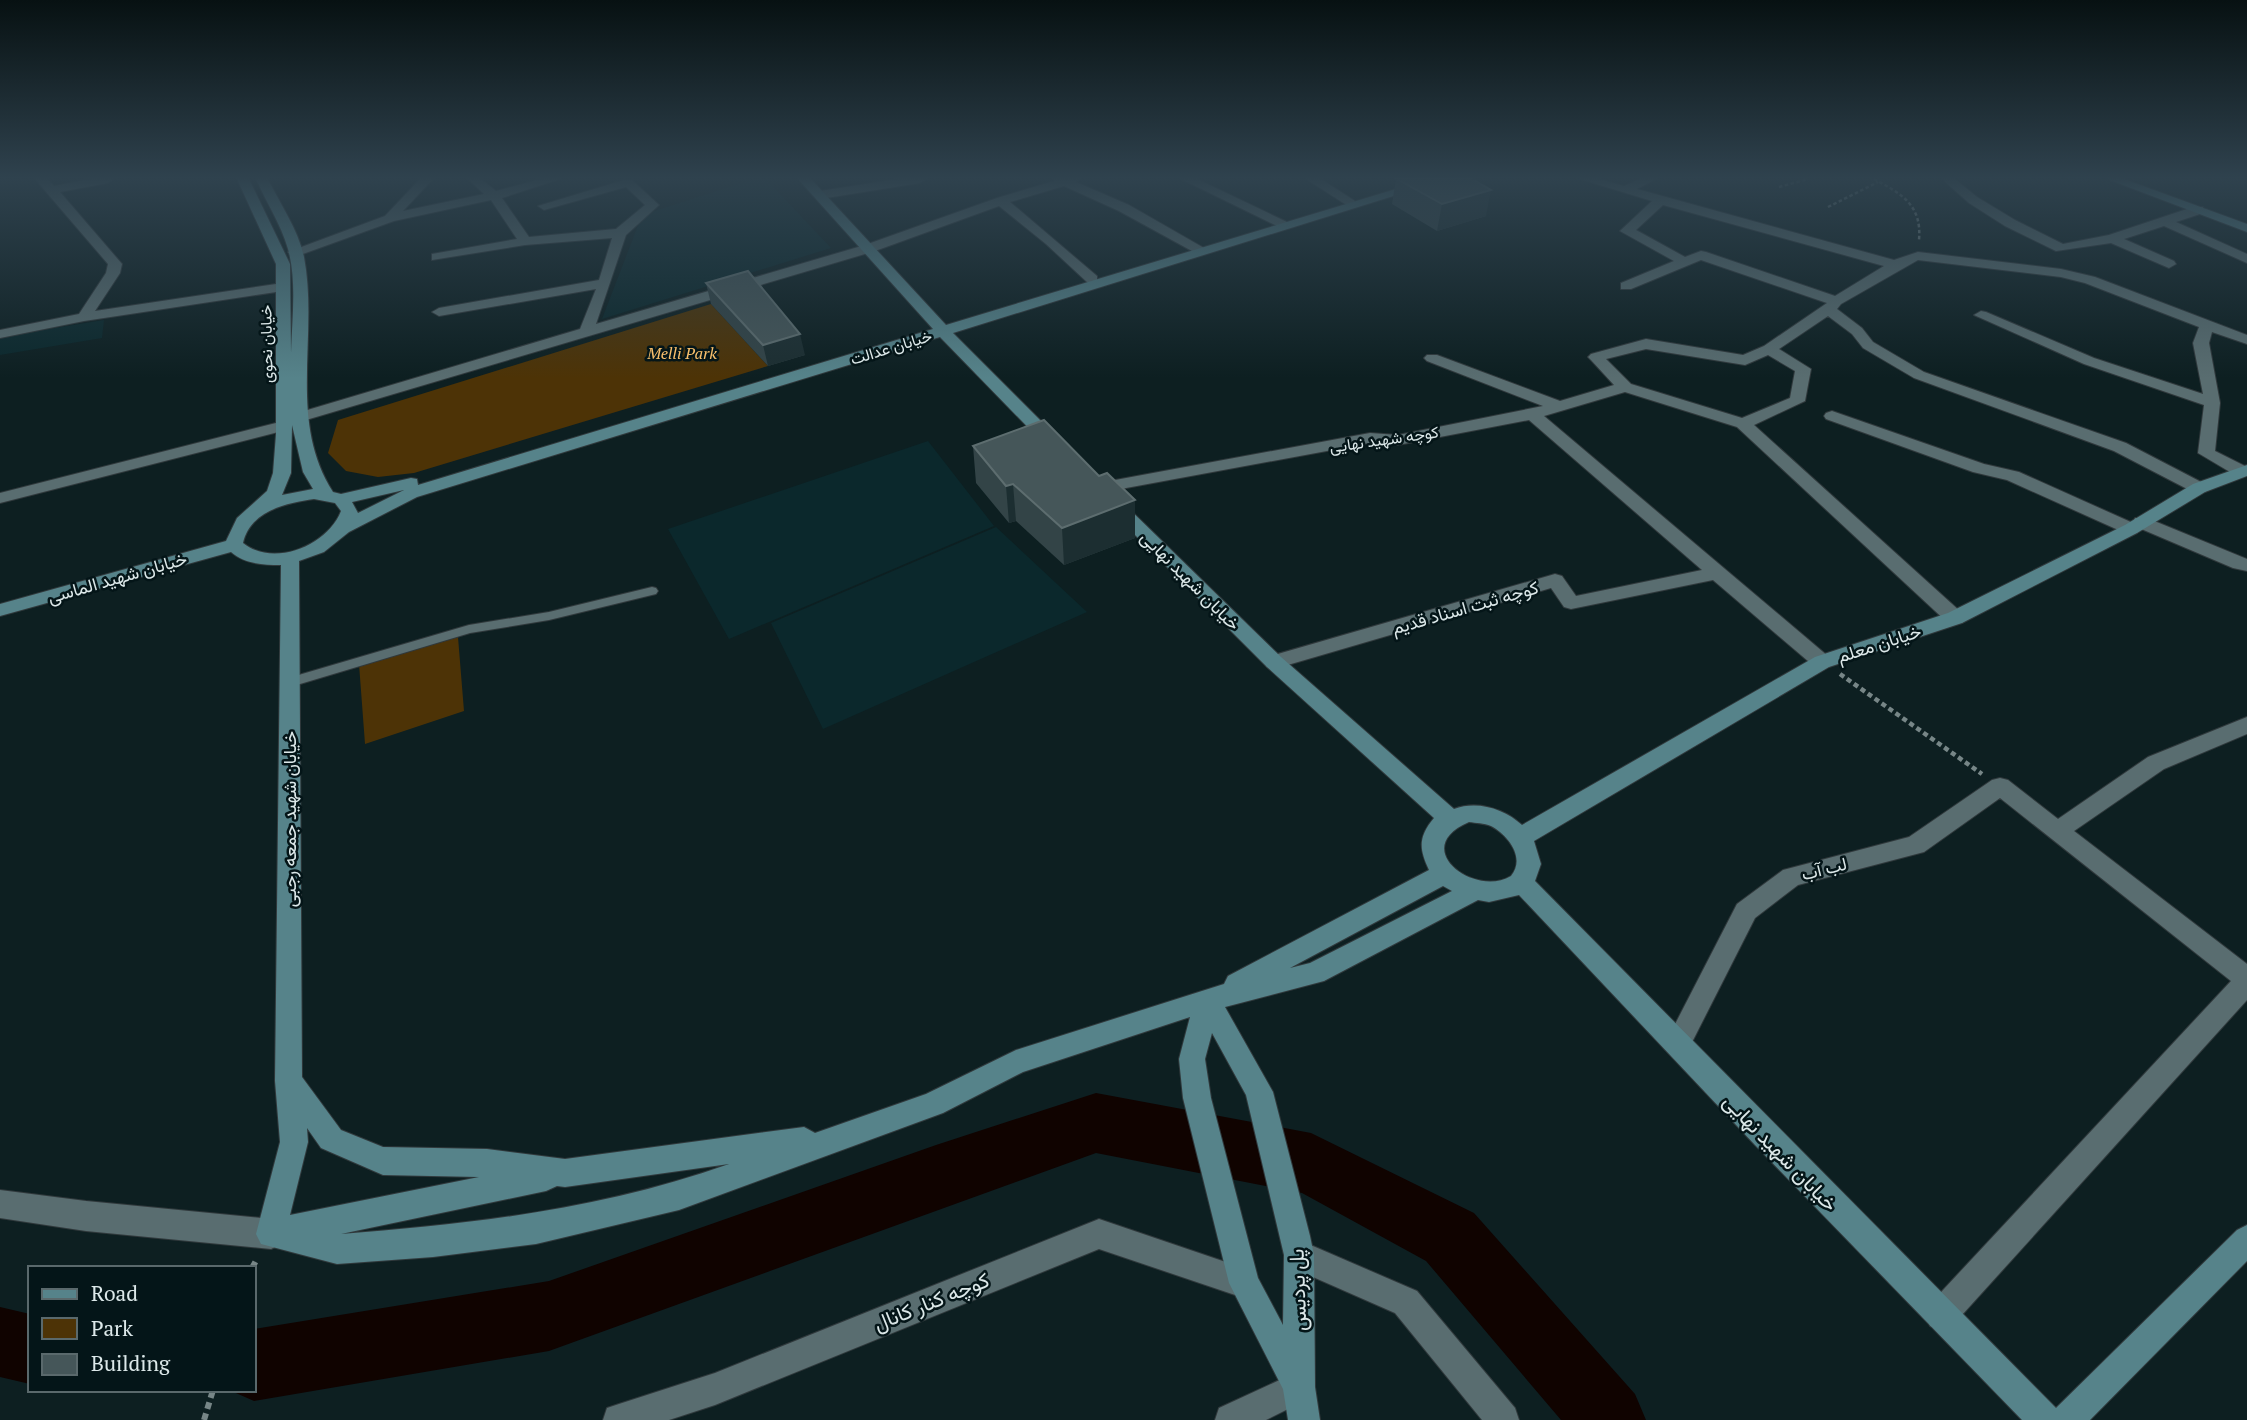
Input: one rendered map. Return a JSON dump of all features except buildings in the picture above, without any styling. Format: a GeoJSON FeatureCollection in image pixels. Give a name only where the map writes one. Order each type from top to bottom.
{"type":"FeatureCollection","features":[{"type":"Feature","properties":{"kind":"main road","name":"خیابان نحوی"},"geometry":{"type":"LineString","coordinates":[[234,545],[234,536],[239,527],[275,492],[282,474],[283,264],[276,245]]}},
{"type":"Feature","properties":{"kind":"main road","name":"خیابان نحوی"},"geometry":{"type":"LineString","coordinates":[[292,245],[299,282],[300,417],[308,468],[314,481],[334,497]]}},
{"type":"Feature","properties":{"kind":"main road"},"geometry":{"type":"LineString","coordinates":[[867,245],[939,327],[1067,456]]}},
{"type":"Feature","properties":{"kind":"main road","name":"خیابان عدالت"},"geometry":{"type":"LineString","coordinates":[[234,545],[240,553],[253,558],[290,557],[323,545],[345,527],[411,493],[1205,245]]}},
{"type":"Feature","properties":{"kind":"main road","name":"خیابان عدالت"},"geometry":{"type":"LineString","coordinates":[[259,510],[286,499],[334,497],[461,470],[1217,245]]}},
{"type":"Feature","properties":{"kind":"main road","name":"خیابان معلم"},"geometry":{"type":"LineString","coordinates":[[1521,837],[1822,662],[1955,618],[2136,525],[2199,488],[2244,470]]}},
{"type":"Feature","properties":{"kind":"main road","name":"خیابان شهید نهایی"},"geometry":{"type":"LineString","coordinates":[[1083,472],[1274,662],[1449,818]]}},
{"type":"Feature","properties":{"kind":"main road"},"geometry":{"type":"LineString","coordinates":[[334,497],[350,511],[345,527]]}},
{"type":"Feature","properties":{"kind":"main road","name":"خیابان شهید الماسی"},"geometry":{"type":"LineString","coordinates":[[0,610],[234,545]]}},
{"type":"Feature","properties":{"kind":"main road","name":"خیابان شهید جمعه رجبی"},"geometry":{"type":"LineString","coordinates":[[271,1234],[293,1142],[289,1081],[290,557]]}},
{"type":"Feature","properties":{"kind":"main road"},"geometry":{"type":"LineString","coordinates":[[1467,813],[1497,819],[1521,837],[1527,846],[1530,865],[1520,881],[1508,889],[1475,890],[1458,884],[1444,874],[1433,858],[1430,842],[1436,828],[1449,818],[1467,813]]}},
{"type":"Feature","properties":{"kind":"main road"},"geometry":{"type":"LineString","coordinates":[[1207,1000],[1444,874]]}},
{"type":"Feature","properties":{"kind":"main road","name":"خیابان شهید نهایی"},"geometry":{"type":"LineString","coordinates":[[1520,881],[2045,1420]]}},
{"type":"Feature","properties":{"kind":"main road"},"geometry":{"type":"LineString","coordinates":[[271,1234],[337,1250],[433,1242],[536,1229],[679,1196],[844,1134],[933,1104],[1016,1062],[1207,1000],[1315,973],[1475,890]]}},
{"type":"Feature","properties":{"kind":"main road","name":"پل پردیس"},"geometry":{"type":"LineString","coordinates":[[1207,1000],[1259,1093],[1297,1246],[1300,1387]]}},
{"type":"Feature","properties":{"kind":"main road","name":"پل پردیس"},"geometry":{"type":"LineString","coordinates":[[1207,1000],[1192,1059],[1197,1098],[1244,1283],[1300,1387]]}},
{"type":"Feature","properties":{"kind":"main road"},"geometry":{"type":"LineString","coordinates":[[289,1081],[331,1139],[383,1161],[487,1163],[565,1173]]}},
{"type":"Feature","properties":{"kind":"main road"},"geometry":{"type":"LineString","coordinates":[[271,1234],[565,1173],[844,1134]]}},
{"type":"Feature","properties":{"kind":"main road"},"geometry":{"type":"LineString","coordinates":[[2067,1420],[2247,1240]]}},
{"type":"Feature","properties":{"kind":"main road"},"geometry":{"type":"LineString","coordinates":[[1300,1387],[1304,1420]]}},
{"type":"Feature","properties":{"kind":"street"},"geometry":{"type":"LineString","coordinates":[[84,317],[113,273],[115,264],[99,245]]}},
{"type":"Feature","properties":{"kind":"street"},"geometry":{"type":"LineString","coordinates":[[295,252],[314,245]]}},
{"type":"Feature","properties":{"kind":"street"},"geometry":{"type":"LineString","coordinates":[[438,257],[503,245]]}},
{"type":"Feature","properties":{"kind":"street"},"geometry":{"type":"LineString","coordinates":[[586,332],[616,245]]}},
{"type":"Feature","properties":{"kind":"street"},"geometry":{"type":"LineString","coordinates":[[300,417],[878,245]]}},
{"type":"Feature","properties":{"kind":"street"},"geometry":{"type":"LineString","coordinates":[[1056,245],[1092,279]]}},
{"type":"Feature","properties":{"kind":"street"},"geometry":{"type":"LineString","coordinates":[[1191,245],[1196,248]]}},
{"type":"Feature","properties":{"kind":"street"},"geometry":{"type":"LineString","coordinates":[[1654,245],[1683,261]]}},
{"type":"Feature","properties":{"kind":"street"},"geometry":{"type":"LineString","coordinates":[[1825,245],[1896,265]]}},
{"type":"Feature","properties":{"kind":"street"},"geometry":{"type":"LineString","coordinates":[[2053,245],[2067,248],[2081,245]]}},
{"type":"Feature","properties":{"kind":"street"},"geometry":{"type":"LineString","coordinates":[[2126,245],[2169,264]]}},
{"type":"Feature","properties":{"kind":"street"},"geometry":{"type":"LineString","coordinates":[[2217,245],[2247,259]]}},
{"type":"Feature","properties":{"kind":"street"},"geometry":{"type":"LineString","coordinates":[[1955,618],[1743,424],[1625,387],[1596,358],[1646,344],[1745,360],[1769,349],[1896,265],[1917,256],[2061,273],[2090,280],[2247,340]]}},
{"type":"Feature","properties":{"kind":"street"},"geometry":{"type":"LineString","coordinates":[[1626,286],[1694,257],[1708,257],[1833,306],[1868,345],[1919,375],[2120,447],[2199,488]]}},
{"type":"Feature","properties":{"kind":"street"},"geometry":{"type":"LineString","coordinates":[[439,312],[605,283]]}},
{"type":"Feature","properties":{"kind":"street"},"geometry":{"type":"LineString","coordinates":[[0,334],[84,317],[283,287]]}},
{"type":"Feature","properties":{"kind":"street"},"geometry":{"type":"LineString","coordinates":[[1981,315],[2089,361],[2212,403]]}},
{"type":"Feature","properties":{"kind":"street"},"geometry":{"type":"LineString","coordinates":[[2207,326],[2202,343],[2212,403],[2206,453],[2244,470]]}},
{"type":"Feature","properties":{"kind":"street"},"geometry":{"type":"LineString","coordinates":[[1743,424],[1797,401],[1803,369],[1769,349]]}},
{"type":"Feature","properties":{"kind":"street"},"geometry":{"type":"LineString","coordinates":[[1432,358],[1559,406]]}},
{"type":"Feature","properties":{"kind":"street","name":"کوچه شهید نهایی"},"geometry":{"type":"LineString","coordinates":[[1099,488],[1370,438],[1398,440],[1532,414],[1625,387]]}},
{"type":"Feature","properties":{"kind":"street"},"geometry":{"type":"LineString","coordinates":[[1532,414],[1822,662]]}},
{"type":"Feature","properties":{"kind":"street"},"geometry":{"type":"LineString","coordinates":[[1832,416],[1979,468],[2013,476],[2247,565]]}},
{"type":"Feature","properties":{"kind":"street"},"geometry":{"type":"LineString","coordinates":[[0,498],[284,426]]}},
{"type":"Feature","properties":{"kind":"street","name":"کوچه ثبت اسناد قدیم"},"geometry":{"type":"LineString","coordinates":[[1274,662],[1555,580],[1571,603],[1717,573]]}},
{"type":"Feature","properties":{"kind":"street"},"geometry":{"type":"LineString","coordinates":[[2059,830],[2156,763],[2247,726]]}},
{"type":"Feature","properties":{"kind":"street"},"geometry":{"type":"LineString","coordinates":[[1941,1315],[2247,980],[2000,786]]}},
{"type":"Feature","properties":{"kind":"street","name":"لب آب"},"geometry":{"type":"LineString","coordinates":[[1678,1044],[1746,911],[1791,877],[1916,845],[2000,786]]}},
{"type":"Feature","properties":{"kind":"street"},"geometry":{"type":"LineString","coordinates":[[0,1204],[86,1216],[271,1234]]}},
{"type":"Feature","properties":{"kind":"street","name":"کوچه کنار کانال"},"geometry":{"type":"LineString","coordinates":[[619,1420],[715,1389],[1099,1234],[1244,1283]]}},
{"type":"Feature","properties":{"kind":"street"},"geometry":{"type":"LineString","coordinates":[[1297,1246],[1406,1302],[1503,1420]]}},
{"type":"Feature","properties":{"kind":"street"},"geometry":{"type":"LineString","coordinates":[[1231,1420],[1300,1387]]}},
{"type":"Feature","properties":{"kind":"lane"},"geometry":{"type":"LineString","coordinates":[[290,682],[469,629],[549,616],[652,591]]}},
{"type":"Feature","properties":{"kind":"path"},"geometry":{"type":"LineString","coordinates":[[1917,256],[1918,245]]}},
{"type":"Feature","properties":{"kind":"path"},"geometry":{"type":"LineString","coordinates":[[1822,662],[2000,786]]}},
{"type":"Feature","properties":{"kind":"path"},"geometry":{"type":"LineString","coordinates":[[204,1420],[212,1392]]}},
{"type":"Feature","properties":{"kind":"shaded area"},"geometry":{"type":"Polygon","coordinates":[[[630,245],[828,245],[831,248],[602,319],[630,245]]]}},
{"type":"Feature","properties":{"kind":"shaded area"},"geometry":{"type":"Polygon","coordinates":[[[104,320],[102,338],[0,355],[0,337],[104,320]]]}},
{"type":"Feature","properties":{"kind":"shaded area"},"geometry":{"type":"Polygon","coordinates":[[[928,441],[994,526],[729,639],[668,529],[928,441]]]}},
{"type":"Feature","properties":{"kind":"shaded area"},"geometry":{"type":"Polygon","coordinates":[[[996,527],[1087,612],[823,729],[771,623],[996,527]]]}},
{"type":"Feature","properties":{"kind":"green space","name":"Melli Park"},"geometry":{"type":"Polygon","coordinates":[[[711,304],[768,366],[414,473],[378,477],[346,471],[328,453],[338,420],[711,304]]]}},
{"type":"Feature","properties":{"kind":"green space"},"geometry":{"type":"Polygon","coordinates":[[[458,637],[464,711],[365,744],[359,664],[458,637]]]}},
{"type":"Feature","properties":{"kind":"waterway"},"geometry":{"type":"LineString","coordinates":[[256,1365],[549,1316],[936,1177],[1096,1123],[1311,1164],[1450,1237],[1609,1420]]}},
{"type":"Feature","properties":{"kind":"waterway"},"geometry":{"type":"LineString","coordinates":[[0,1342],[28,1349]]}}]}
